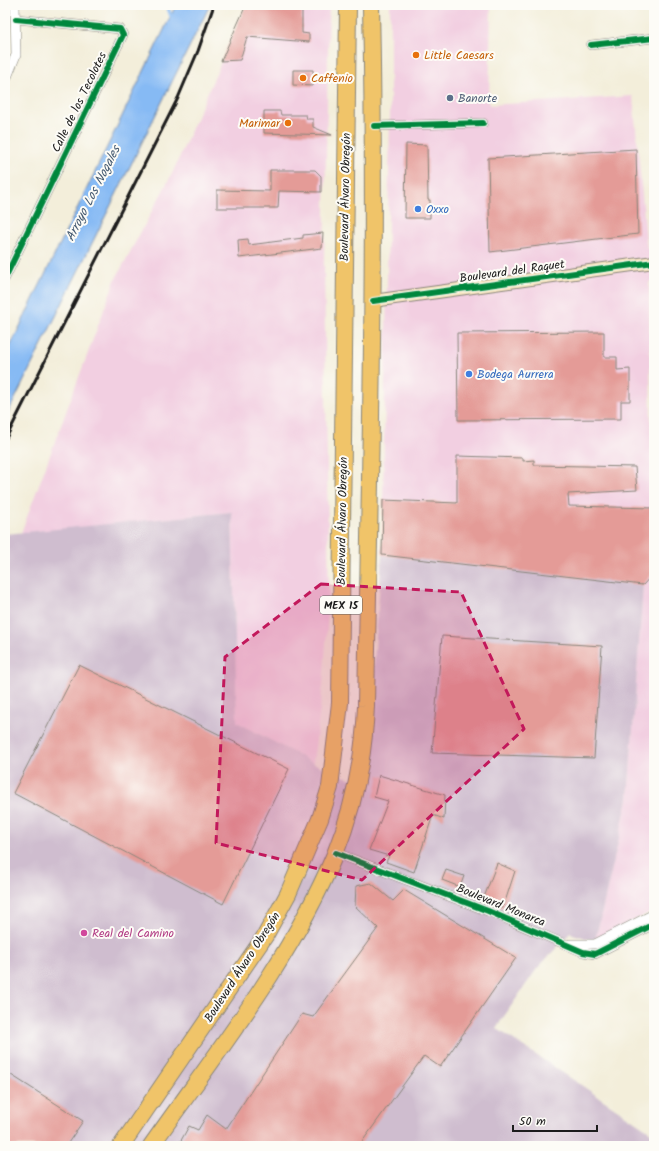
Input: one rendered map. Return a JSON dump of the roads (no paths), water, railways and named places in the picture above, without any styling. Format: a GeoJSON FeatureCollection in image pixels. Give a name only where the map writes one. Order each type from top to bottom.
{"type":"FeatureCollection","features":[{"type":"Feature","properties":{"kind":"highway","name":"Boulevard Álvaro Obregón"},"geometry":{"type":"LineString","coordinates":[[121,1146],[265,936],[288,894],[306,853],[320,819],[330,787],[340,703],[348,5]]}},
{"type":"Feature","properties":{"kind":"highway","name":"MEX 15"},"geometry":{"type":"LineString","coordinates":[[151,1146],[254,1000],[314,901],[336,853],[354,794],[365,734],[373,301],[374,126],[371,5]]}},
{"type":"Feature","properties":{"kind":"street"},"geometry":{"type":"LineString","coordinates":[[5,82],[16,55],[15,5]]}},
{"type":"Feature","properties":{"kind":"street","name":"Calle de los Tecolotes"},"geometry":{"type":"LineString","coordinates":[[5,278],[123,35],[120,30],[16,19]]}},
{"type":"Feature","properties":{"kind":"street"},"geometry":{"type":"LineString","coordinates":[[591,45],[654,38]]}},
{"type":"Feature","properties":{"kind":"street"},"geometry":{"type":"LineString","coordinates":[[374,126],[483,123]]}},
{"type":"Feature","properties":{"kind":"street","name":"Boulevard del Raquet"},"geometry":{"type":"LineString","coordinates":[[373,301],[654,262]]}},
{"type":"Feature","properties":{"kind":"street","name":"Boulevard Monarca"},"geometry":{"type":"LineString","coordinates":[[336,853],[488,911],[584,952],[594,954],[654,924]]}},
{"type":"Feature","properties":{"kind":"street","name":"Boulevard Monarca"},"geometry":{"type":"LineString","coordinates":[[565,943],[588,945],[595,944],[654,914]]}},
{"type":"Feature","properties":{"kind":"water","name":"Arroyo Los Nogales"},"geometry":{"type":"Polygon","coordinates":[[[176,5],[210,5],[5,419],[5,357],[176,5]]]}},
{"type":"Feature","properties":{"kind":"waterway"},"geometry":{"type":"LineString","coordinates":[[167,5],[172,19]]}},
{"type":"Feature","properties":{"kind":"railway"},"geometry":{"type":"LineString","coordinates":[[5,440],[178,98],[198,51],[214,5]]}},
{"type":"Feature","properties":{"kind":"place","name":"Little Caesars"},"geometry":{"type":"Point","coordinates":[416,55]}},
{"type":"Feature","properties":{"kind":"place","name":"Caffenio"},"geometry":{"type":"Point","coordinates":[303,78]}},
{"type":"Feature","properties":{"kind":"place","name":"Banorte"},"geometry":{"type":"Point","coordinates":[450,98]}},
{"type":"Feature","properties":{"kind":"place","name":"Marimar"},"geometry":{"type":"Point","coordinates":[288,123]}},
{"type":"Feature","properties":{"kind":"place","name":"Oxxo"},"geometry":{"type":"Point","coordinates":[418,209]}},
{"type":"Feature","properties":{"kind":"place","name":"Bodega Aurrera"},"geometry":{"type":"Point","coordinates":[469,374]}},
{"type":"Feature","properties":{"kind":"place","name":"Real del Camino"},"geometry":{"type":"Point","coordinates":[84,933]}}]}
